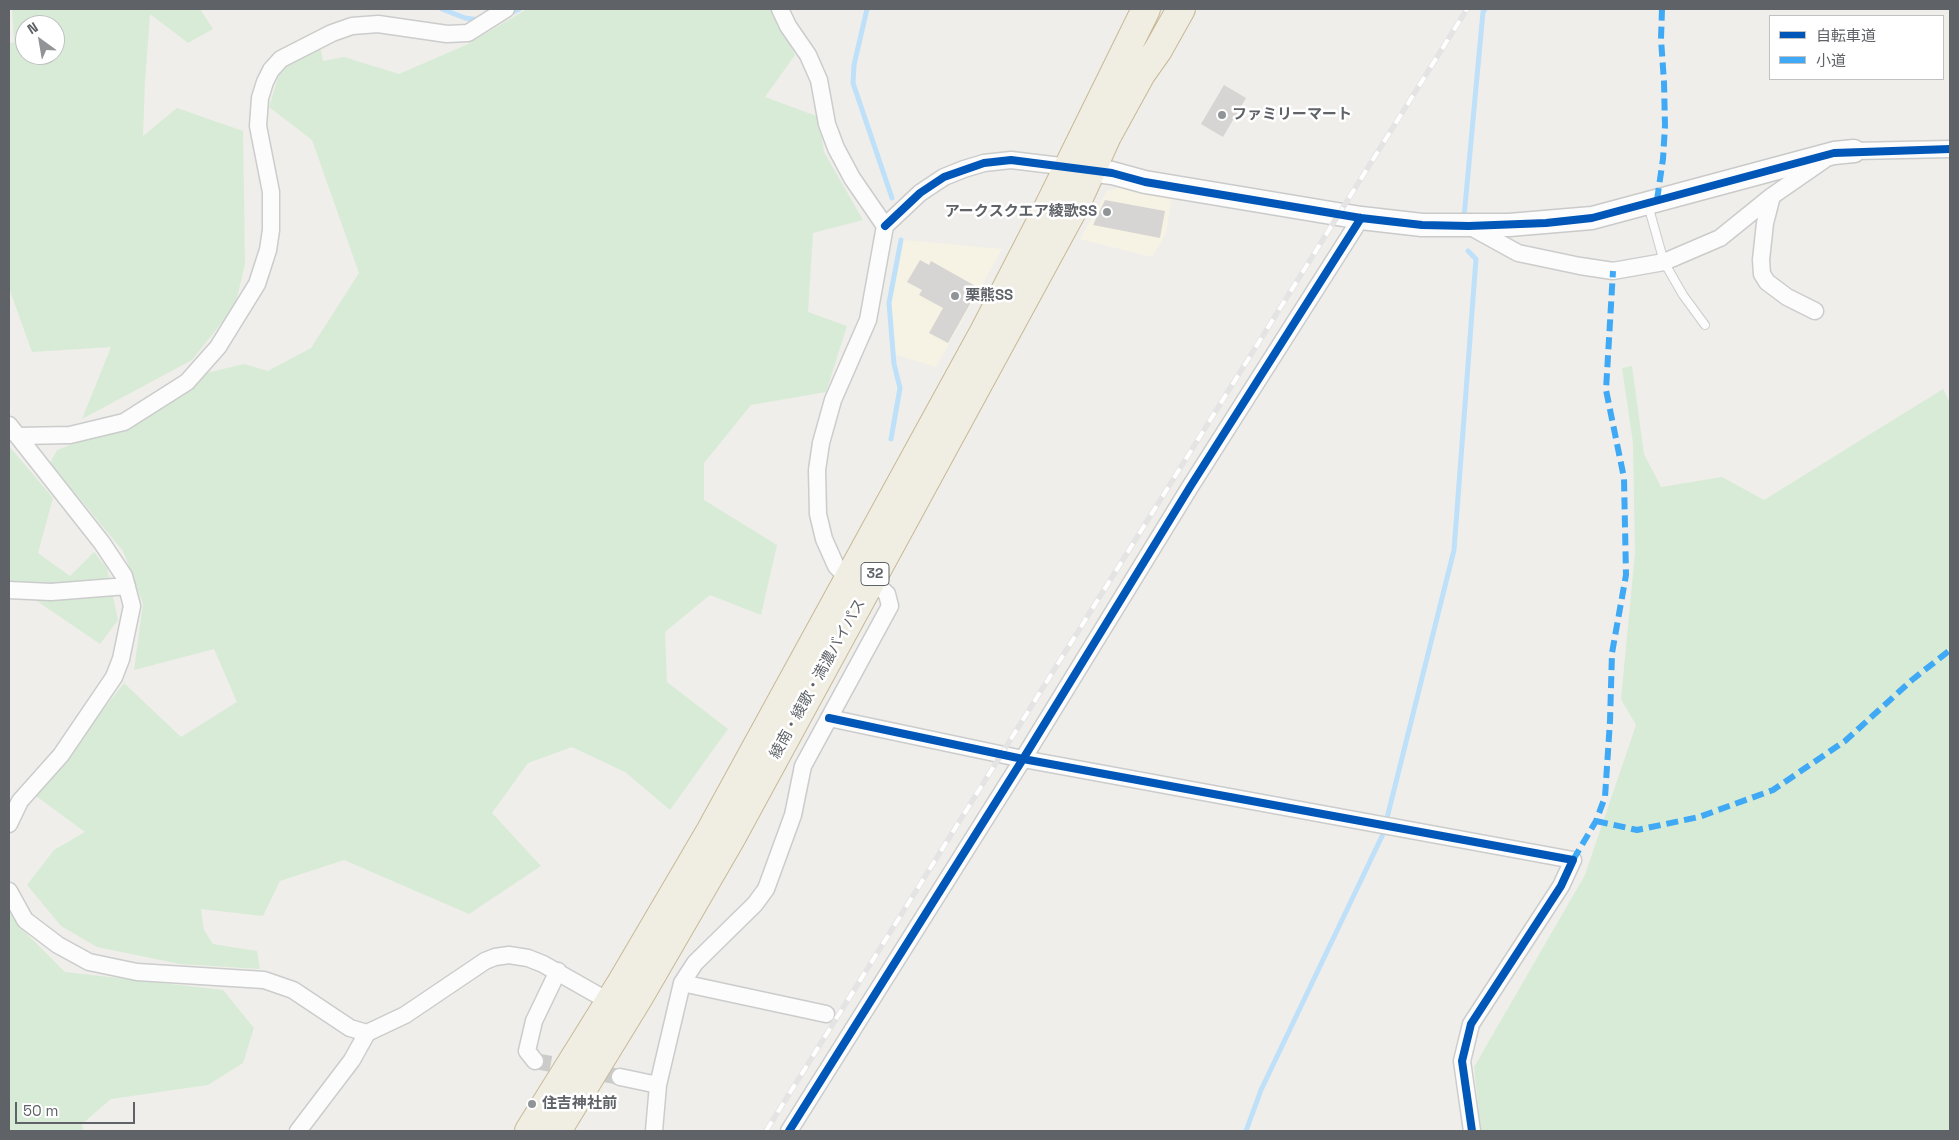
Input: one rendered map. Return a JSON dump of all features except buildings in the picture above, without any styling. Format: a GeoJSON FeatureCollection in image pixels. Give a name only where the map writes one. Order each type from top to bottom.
{"type":"FeatureCollection","features":[{"type":"Feature","properties":{"kind":"highway","name":"綾南・綾歌・満濃バイパス"},"geometry":{"type":"LineString","coordinates":[[529,1131],[620,1008],[730,840],[860,579],[1077,202],[1080,168],[1146,9]]}},
{"type":"Feature","properties":{"kind":"highway","name":"綾南・綾歌・満濃バイパス"},"geometry":{"type":"LineString","coordinates":[[1080,168],[1107,136],[1141,74],[1158,50],[1181,9]]}},
{"type":"Feature","properties":{"kind":"highway","name":"綾南・綾歌・満濃バイパス"},"geometry":{"type":"LineString","coordinates":[[557,1131],[620,1008]]}},
{"type":"Feature","properties":{"kind":"street"},"geometry":{"type":"LineString","coordinates":[[14,431],[70,435],[124,422],[187,382],[218,347],[257,284],[268,250],[271,230],[271,192],[258,126],[260,98],[265,82],[271,70],[281,59],[332,32],[352,26],[378,24],[448,34],[468,33],[506,9]]}},
{"type":"Feature","properties":{"kind":"street"},"geometry":{"type":"LineString","coordinates":[[780,9],[788,26],[808,55],[819,80],[827,124],[836,148],[852,178],[885,226]]}},
{"type":"Feature","properties":{"kind":"street"},"geometry":{"type":"LineString","coordinates":[[654,1131],[658,1085],[682,983],[695,963],[755,904],[766,889],[793,815],[803,766],[890,606],[888,594],[836,566],[824,539],[818,514],[817,470],[821,443],[833,400],[868,320],[885,226],[920,193],[944,177],[964,169],[984,163],[1010,160],[1080,168],[1145,182],[1361,218],[1422,225],[1537,224],[1592,218],[1844,152],[1950,149]]}},
{"type":"Feature","properties":{"kind":"street"},"geometry":{"type":"LineString","coordinates":[[1469,226],[1518,254],[1580,266],[1613,271],[1664,262],[1720,238],[1772,196],[1844,152]]}},
{"type":"Feature","properties":{"kind":"street"},"geometry":{"type":"LineString","coordinates":[[1772,196],[1765,223],[1761,260],[1762,274],[1767,282],[1787,297],[1815,311]]}},
{"type":"Feature","properties":{"kind":"street"},"geometry":{"type":"LineString","coordinates":[[789,1131],[1023,759],[1190,487],[1361,218]]}},
{"type":"Feature","properties":{"kind":"street"},"geometry":{"type":"LineString","coordinates":[[9,824],[20,801],[61,755],[114,677],[121,659],[132,606],[124,576],[102,543],[14,431]]}},
{"type":"Feature","properties":{"kind":"street"},"geometry":{"type":"LineString","coordinates":[[9,590],[51,592],[127,586]]}},
{"type":"Feature","properties":{"kind":"street"},"geometry":{"type":"LineString","coordinates":[[829,718],[1023,759],[1573,860],[1561,886],[1471,1024],[1462,1061],[1472,1131]]}},
{"type":"Feature","properties":{"kind":"street"},"geometry":{"type":"LineString","coordinates":[[9,891],[25,920],[58,946],[89,962],[137,972],[264,980],[293,990],[350,1028],[367,1033]]}},
{"type":"Feature","properties":{"kind":"street"},"geometry":{"type":"LineString","coordinates":[[298,1131],[352,1060],[367,1033],[405,1014],[475,966],[495,957],[518,956],[528,958],[558,971],[620,1008]]}},
{"type":"Feature","properties":{"kind":"street"},"geometry":{"type":"LineString","coordinates":[[535,1061],[527,1052],[534,1021],[558,971]]}},
{"type":"Feature","properties":{"kind":"street"},"geometry":{"type":"LineString","coordinates":[[682,983],[826,1014]]}},
{"type":"Feature","properties":{"kind":"street"},"geometry":{"type":"LineString","coordinates":[[620,1078],[658,1085]]}},
{"type":"Feature","properties":{"kind":"lane"},"geometry":{"type":"LineString","coordinates":[[1648,203],[1664,262],[1683,295],[1705,325]]}},
{"type":"Feature","properties":{"kind":"shaded area"},"geometry":{"type":"Polygon","coordinates":[[[1120,187],[1172,197],[1166,233],[1152,257],[1080,239],[1107,191],[1120,187]]]}},
{"type":"Feature","properties":{"kind":"shaded area"},"geometry":{"type":"Polygon","coordinates":[[[903,240],[1002,249],[936,367],[895,354],[890,311],[903,240]]]}},
{"type":"Feature","properties":{"kind":"green space"},"geometry":{"type":"Polygon","coordinates":[[[12,9],[200,9],[213,29],[188,43],[150,14],[143,136],[177,108],[243,131],[245,264],[235,306],[192,360],[82,419],[111,347],[32,352],[9,288],[9,44],[14,42],[12,9]]]}},
{"type":"Feature","properties":{"kind":"green space"},"geometry":{"type":"Polygon","coordinates":[[[527,9],[772,9],[795,55],[765,97],[819,117],[824,152],[863,220],[813,233],[808,312],[847,326],[826,392],[751,405],[704,463],[704,500],[777,545],[761,615],[710,595],[665,632],[667,682],[728,729],[670,810],[625,772],[572,747],[528,763],[492,813],[541,866],[469,914],[344,860],[280,881],[263,916],[201,909],[204,930],[213,944],[257,951],[260,969],[180,964],[97,947],[61,926],[27,885],[54,850],[85,832],[36,796],[124,683],[181,737],[237,702],[214,649],[134,670],[143,604],[123,551],[50,463],[57,450],[150,415],[206,373],[244,364],[268,371],[311,348],[359,273],[312,140],[269,107],[281,68],[319,41],[323,61],[344,57],[399,74],[466,45],[527,9]]]}},
{"type":"Feature","properties":{"kind":"green space"},"geometry":{"type":"Polygon","coordinates":[[[1632,366],[1644,454],[1661,487],[1722,477],[1764,500],[1943,389],[1950,403],[1950,1131],[1481,1131],[1474,1067],[1585,875],[1636,725],[1621,699],[1635,553],[1633,443],[1622,368],[1632,366]]]}},
{"type":"Feature","properties":{"kind":"green space"},"geometry":{"type":"Polygon","coordinates":[[[9,446],[53,498],[38,553],[70,576],[94,552],[107,568],[118,620],[100,644],[9,582],[9,446]]]}},
{"type":"Feature","properties":{"kind":"green space"},"geometry":{"type":"Polygon","coordinates":[[[9,907],[21,928],[65,972],[223,990],[254,1028],[243,1063],[208,1085],[111,1099],[82,1124],[83,1131],[9,1131],[9,907]]]}},
{"type":"Feature","properties":{"kind":"waterway"},"geometry":{"type":"LineString","coordinates":[[442,9],[465,18],[480,20]]}},
{"type":"Feature","properties":{"kind":"waterway"},"geometry":{"type":"LineString","coordinates":[[509,14],[519,9]]}},
{"type":"Feature","properties":{"kind":"waterway"},"geometry":{"type":"LineString","coordinates":[[867,9],[854,65],[853,83],[892,198]]}},
{"type":"Feature","properties":{"kind":"waterway"},"geometry":{"type":"LineString","coordinates":[[1464,217],[1483,12],[1485,9]]}},
{"type":"Feature","properties":{"kind":"waterway"},"geometry":{"type":"LineString","coordinates":[[891,439],[900,388],[894,364],[889,303],[901,240]]}},
{"type":"Feature","properties":{"kind":"waterway"},"geometry":{"type":"LineString","coordinates":[[1387,818],[1454,550],[1476,259],[1468,251]]}},
{"type":"Feature","properties":{"kind":"waterway"},"geometry":{"type":"LineString","coordinates":[[1246,1131],[1261,1090],[1383,834]]}},
{"type":"Feature","properties":{"kind":"tunnel"},"geometry":{"type":"LineString","coordinates":[[535,1061],[620,1077]]}},
{"type":"Feature","properties":{"kind":"railway"},"geometry":{"type":"LineString","coordinates":[[766,1131],[1467,9]]}},
{"type":"Feature","properties":{"kind":"marked path"},"geometry":{"type":"LineString","coordinates":[[1657,200],[1663,159],[1665,126],[1661,39],[1662,9]]}},
{"type":"Feature","properties":{"kind":"marked path"},"geometry":{"type":"LineString","coordinates":[[1573,860],[1596,821],[1605,797],[1612,653],[1626,575],[1624,478],[1606,390],[1613,271]]}},
{"type":"Feature","properties":{"kind":"marked path"},"geometry":{"type":"LineString","coordinates":[[1596,821],[1637,830],[1699,817],[1773,790],[1845,741],[1912,680],[1950,650]]}},
{"type":"Feature","properties":{"kind":"cycle path"},"geometry":{"type":"LineString","coordinates":[[885,226],[920,193],[944,177],[984,163],[1011,160],[1112,173],[1145,182],[1361,218],[1422,225],[1469,226],[1546,223],[1592,218],[1834,153],[1950,149]]}},
{"type":"Feature","properties":{"kind":"cycle path"},"geometry":{"type":"LineString","coordinates":[[789,1131],[1023,759],[1190,487],[1361,218]]}},
{"type":"Feature","properties":{"kind":"cycle path"},"geometry":{"type":"LineString","coordinates":[[829,718],[1023,759],[1573,860],[1561,886],[1471,1024],[1462,1061],[1472,1131]]}},
{"type":"Feature","properties":{"kind":"place","name":"ファミリーマート"},"geometry":{"type":"Point","coordinates":[1222,115]}},
{"type":"Feature","properties":{"kind":"place","name":"アークスクエア綾歌SS"},"geometry":{"type":"Point","coordinates":[1107,212]}},
{"type":"Feature","properties":{"kind":"place","name":"栗熊SS"},"geometry":{"type":"Point","coordinates":[955,296]}},
{"type":"Feature","properties":{"kind":"place","name":"住吉神社前"},"geometry":{"type":"Point","coordinates":[532,1104]}}]}
